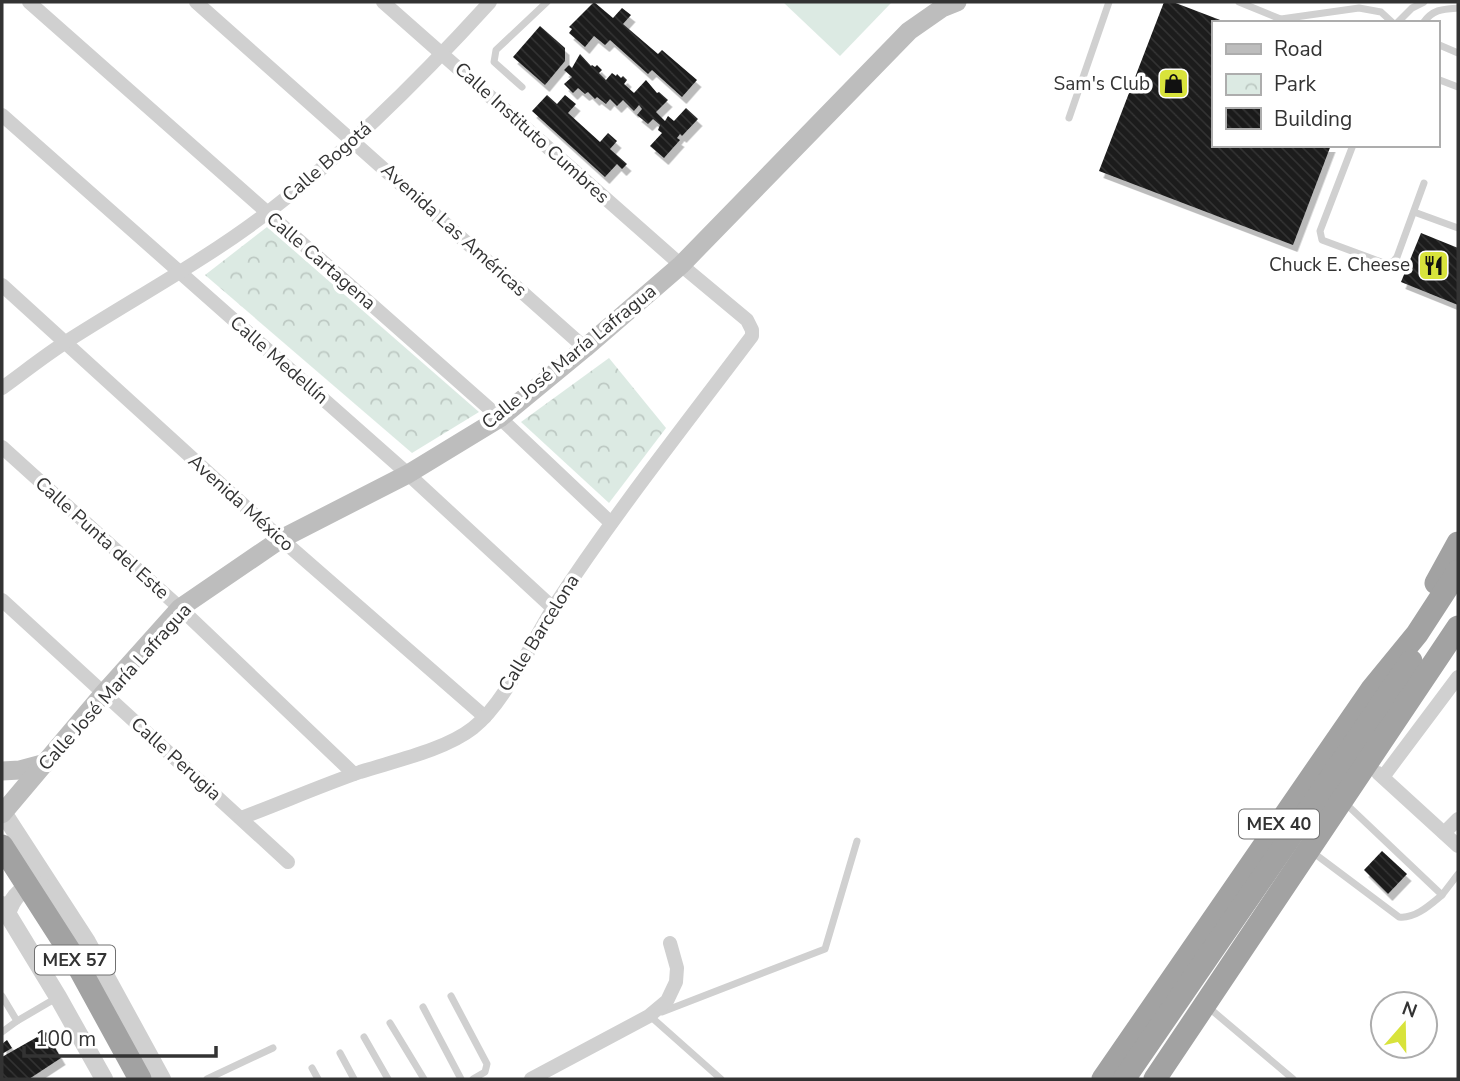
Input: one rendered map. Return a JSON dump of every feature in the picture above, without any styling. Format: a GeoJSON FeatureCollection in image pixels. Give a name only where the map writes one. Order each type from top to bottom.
{"type":"FeatureCollection","features":[{"type":"Feature","properties":{"kind":"highway"},"geometry":{"type":"LineString","coordinates":[[1372,689],[1458,543]]}},
{"type":"Feature","properties":{"kind":"highway","name":"MEX 40"},"geometry":{"type":"LineString","coordinates":[[1103,1079],[1372,689],[1417,634],[1458,571]]}},
{"type":"Feature","properties":{"kind":"highway"},"geometry":{"type":"LineString","coordinates":[[1125,1079],[1371,722],[1458,588]]}},
{"type":"Feature","properties":{"kind":"highway","name":"MEX 40"},"geometry":{"type":"LineString","coordinates":[[1155,1079],[1342,801],[1375,770],[1457,631]]}},
{"type":"Feature","properties":{"kind":"highway","name":"MEX 57"},"geometry":{"type":"LineString","coordinates":[[2,846],[72,955],[140,1079]]}},
{"type":"Feature","properties":{"kind":"highway","name":"MEX 57"},"geometry":{"type":"LineString","coordinates":[[2,873],[61,965],[123,1079]]}},
{"type":"Feature","properties":{"kind":"main road","name":"Calle José María Lafragua"},"geometry":{"type":"LineString","coordinates":[[2,813],[180,608],[281,539],[408,474],[500,418],[681,265],[909,31],[943,8],[957,2]]}},
{"type":"Feature","properties":{"kind":"main road"},"geometry":{"type":"LineString","coordinates":[[2,771],[20,770],[47,762]]}},
{"type":"Feature","properties":{"kind":"street","name":"Calle Cartagena"},"geometry":{"type":"LineString","coordinates":[[29,2],[500,418],[611,523]]}},
{"type":"Feature","properties":{"kind":"street","name":"Avenida Las Américas"},"geometry":{"type":"LineString","coordinates":[[196,2],[585,348]]}},
{"type":"Feature","properties":{"kind":"street","name":"Calle Instituto Cumbres"},"geometry":{"type":"LineString","coordinates":[[383,2],[747,320],[752,336]]}},
{"type":"Feature","properties":{"kind":"street","name":"Calle Bogotá"},"geometry":{"type":"LineString","coordinates":[[2,388],[65,342],[180,273],[267,213],[354,140],[443,53],[490,2]]}},
{"type":"Feature","properties":{"kind":"street","name":"Calle Medellín"},"geometry":{"type":"LineString","coordinates":[[2,115],[408,474],[553,608]]}},
{"type":"Feature","properties":{"kind":"street","name":"Avenida México"},"geometry":{"type":"LineString","coordinates":[[2,285],[281,539],[485,716]]}},
{"type":"Feature","properties":{"kind":"street","name":"Calle Barcelona"},"geometry":{"type":"LineString","coordinates":[[242,818],[463,735],[485,716],[611,523],[752,336]]}},
{"type":"Feature","properties":{"kind":"street","name":"Calle Punta del Este"},"geometry":{"type":"LineString","coordinates":[[2,447],[180,608],[354,775]]}},
{"type":"Feature","properties":{"kind":"street","name":"Calle Perugia"},"geometry":{"type":"LineString","coordinates":[[2,600],[288,862]]}},
{"type":"Feature","properties":{"kind":"street"},"geometry":{"type":"LineString","coordinates":[[1458,677],[1375,770],[1458,846]]}},
{"type":"Feature","properties":{"kind":"street"},"geometry":{"type":"LineString","coordinates":[[2,813],[87,942],[162,1079]]}},
{"type":"Feature","properties":{"kind":"street"},"geometry":{"type":"LineString","coordinates":[[1444,833],[1458,819]]}},
{"type":"Feature","properties":{"kind":"street"},"geometry":{"type":"LineString","coordinates":[[57,894],[47,888],[33,886],[19,893],[4,910],[58,997],[104,1079]]}},
{"type":"Feature","properties":{"kind":"street"},"geometry":{"type":"LineString","coordinates":[[531,1079],[649,1016],[667,1001],[676,982],[677,968],[670,943]]}},
{"type":"Feature","properties":{"kind":"lane"},"geometry":{"type":"LineString","coordinates":[[522,87],[494,62],[493,55],[547,2]]}},
{"type":"Feature","properties":{"kind":"lane"},"geometry":{"type":"LineString","coordinates":[[1069,118],[1109,2]]}},
{"type":"Feature","properties":{"kind":"lane"},"geometry":{"type":"LineString","coordinates":[[1239,2],[1286,21]]}},
{"type":"Feature","properties":{"kind":"lane"},"geometry":{"type":"LineString","coordinates":[[1397,21],[1424,2]]}},
{"type":"Feature","properties":{"kind":"lane"},"geometry":{"type":"LineString","coordinates":[[1281,19],[1359,8],[1381,12],[1392,21]]}},
{"type":"Feature","properties":{"kind":"lane"},"geometry":{"type":"LineString","coordinates":[[1425,21],[1439,9],[1458,8]]}},
{"type":"Feature","properties":{"kind":"lane"},"geometry":{"type":"LineString","coordinates":[[1439,45],[1458,53]]}},
{"type":"Feature","properties":{"kind":"lane"},"geometry":{"type":"LineString","coordinates":[[1439,80],[1458,87]]}},
{"type":"Feature","properties":{"kind":"lane"},"geometry":{"type":"LineString","coordinates":[[1352,147],[1320,231],[1322,240],[1388,264],[1397,257],[1424,183]]}},
{"type":"Feature","properties":{"kind":"lane"},"geometry":{"type":"LineString","coordinates":[[1414,212],[1458,228]]}},
{"type":"Feature","properties":{"kind":"lane"},"geometry":{"type":"LineString","coordinates":[[1342,801],[1442,895]]}},
{"type":"Feature","properties":{"kind":"lane"},"geometry":{"type":"LineString","coordinates":[[721,1079],[649,1016],[825,949],[857,841]]}},
{"type":"Feature","properties":{"kind":"lane"},"geometry":{"type":"LineString","coordinates":[[1310,850],[1399,918],[1407,918],[1427,908],[1442,895],[1458,874]]}},
{"type":"Feature","properties":{"kind":"lane"},"geometry":{"type":"LineString","coordinates":[[2,996],[17,1021]]}},
{"type":"Feature","properties":{"kind":"lane"},"geometry":{"type":"LineString","coordinates":[[451,996],[487,1064],[485,1072],[473,1079]]}},
{"type":"Feature","properties":{"kind":"lane"},"geometry":{"type":"LineString","coordinates":[[2,1032],[58,997]]}},
{"type":"Feature","properties":{"kind":"lane"},"geometry":{"type":"LineString","coordinates":[[1205,1004],[1293,1079]]}},
{"type":"Feature","properties":{"kind":"lane"},"geometry":{"type":"LineString","coordinates":[[423,1007],[461,1079]]}},
{"type":"Feature","properties":{"kind":"lane"},"geometry":{"type":"LineString","coordinates":[[390,1023],[424,1079]]}},
{"type":"Feature","properties":{"kind":"lane"},"geometry":{"type":"LineString","coordinates":[[364,1037],[388,1079]]}},
{"type":"Feature","properties":{"kind":"lane"},"geometry":{"type":"LineString","coordinates":[[207,1079],[273,1048]]}},
{"type":"Feature","properties":{"kind":"lane"},"geometry":{"type":"LineString","coordinates":[[340,1054],[354,1079]]}},
{"type":"Feature","properties":{"kind":"lane"},"geometry":{"type":"LineString","coordinates":[[312,1068],[318,1079]]}},
{"type":"Feature","properties":{"kind":"green space"},"geometry":{"type":"Polygon","coordinates":[[[783,2],[892,2],[840,56],[783,2]]]}},
{"type":"Feature","properties":{"kind":"green space"},"geometry":{"type":"Polygon","coordinates":[[[267,227],[479,412],[412,453],[205,275],[267,227]]]}},
{"type":"Feature","properties":{"kind":"green space"},"geometry":{"type":"Polygon","coordinates":[[[609,358],[666,428],[609,503],[521,422],[609,358]]]}},
{"type":"Feature","properties":{"kind":"building"},"geometry":{"type":"Polygon","coordinates":[[[594,2],[613,18],[622,8],[631,15],[623,24],[658,54],[662,50],[697,80],[682,97],[652,70],[648,74],[610,40],[605,45],[594,36],[585,47],[569,33],[572,29],[569,27],[594,2]]]}},
{"type":"Feature","properties":{"kind":"building","name":"Sam's Club"},"geometry":{"type":"Polygon","coordinates":[[[1164,2],[1173,2],[1223,21],[1212,21],[1212,147],[1330,147],[1293,245],[1099,171],[1164,2]]]}},
{"type":"Feature","properties":{"kind":"building"},"geometry":{"type":"Polygon","coordinates":[[[540,26],[565,48],[565,61],[545,85],[513,57],[540,26]]]}},
{"type":"Feature","properties":{"kind":"building"},"geometry":{"type":"Polygon","coordinates":[[[580,54],[591,66],[597,65],[602,70],[599,73],[606,80],[612,73],[621,78],[623,76],[627,80],[624,84],[634,93],[646,80],[657,93],[668,100],[656,112],[665,121],[668,116],[674,121],[686,108],[698,119],[682,136],[680,134],[677,138],[680,140],[664,158],[650,146],[662,133],[658,130],[660,125],[653,119],[648,124],[637,115],[642,109],[639,105],[634,111],[623,100],[617,106],[610,99],[606,104],[578,88],[573,93],[564,84],[572,77],[564,70],[569,65],[572,68],[580,54]]]}},
{"type":"Feature","properties":{"kind":"building"},"geometry":{"type":"Polygon","coordinates":[[[547,95],[557,104],[565,95],[576,104],[568,113],[600,142],[608,133],[617,141],[610,149],[627,164],[622,169],[617,164],[605,177],[532,111],[547,95]]]}},
{"type":"Feature","properties":{"kind":"building","name":"Chuck E. Cheese"},"geometry":{"type":"Polygon","coordinates":[[[1421,233],[1458,248],[1458,305],[1401,282],[1421,233]]]}},
{"type":"Feature","properties":{"kind":"building"},"geometry":{"type":"Polygon","coordinates":[[[1382,851],[1407,874],[1388,894],[1364,870],[1382,851]]]}},
{"type":"Feature","properties":{"kind":"building"},"geometry":{"type":"Polygon","coordinates":[[[46,1032],[61,1058],[29,1079],[2,1079],[2,1057],[46,1032]]]}},
{"type":"Feature","properties":{"kind":"building"},"geometry":{"type":"Polygon","coordinates":[[[7,1040],[12,1048],[2,1054],[2,1044],[7,1040]]]}},
{"type":"Feature","properties":{"kind":"place","name":"Sam's Club"},"geometry":{"type":"Point","coordinates":[1173,84]}},
{"type":"Feature","properties":{"kind":"place","name":"Chuck E. Cheese"},"geometry":{"type":"Point","coordinates":[1433,265]}}]}
